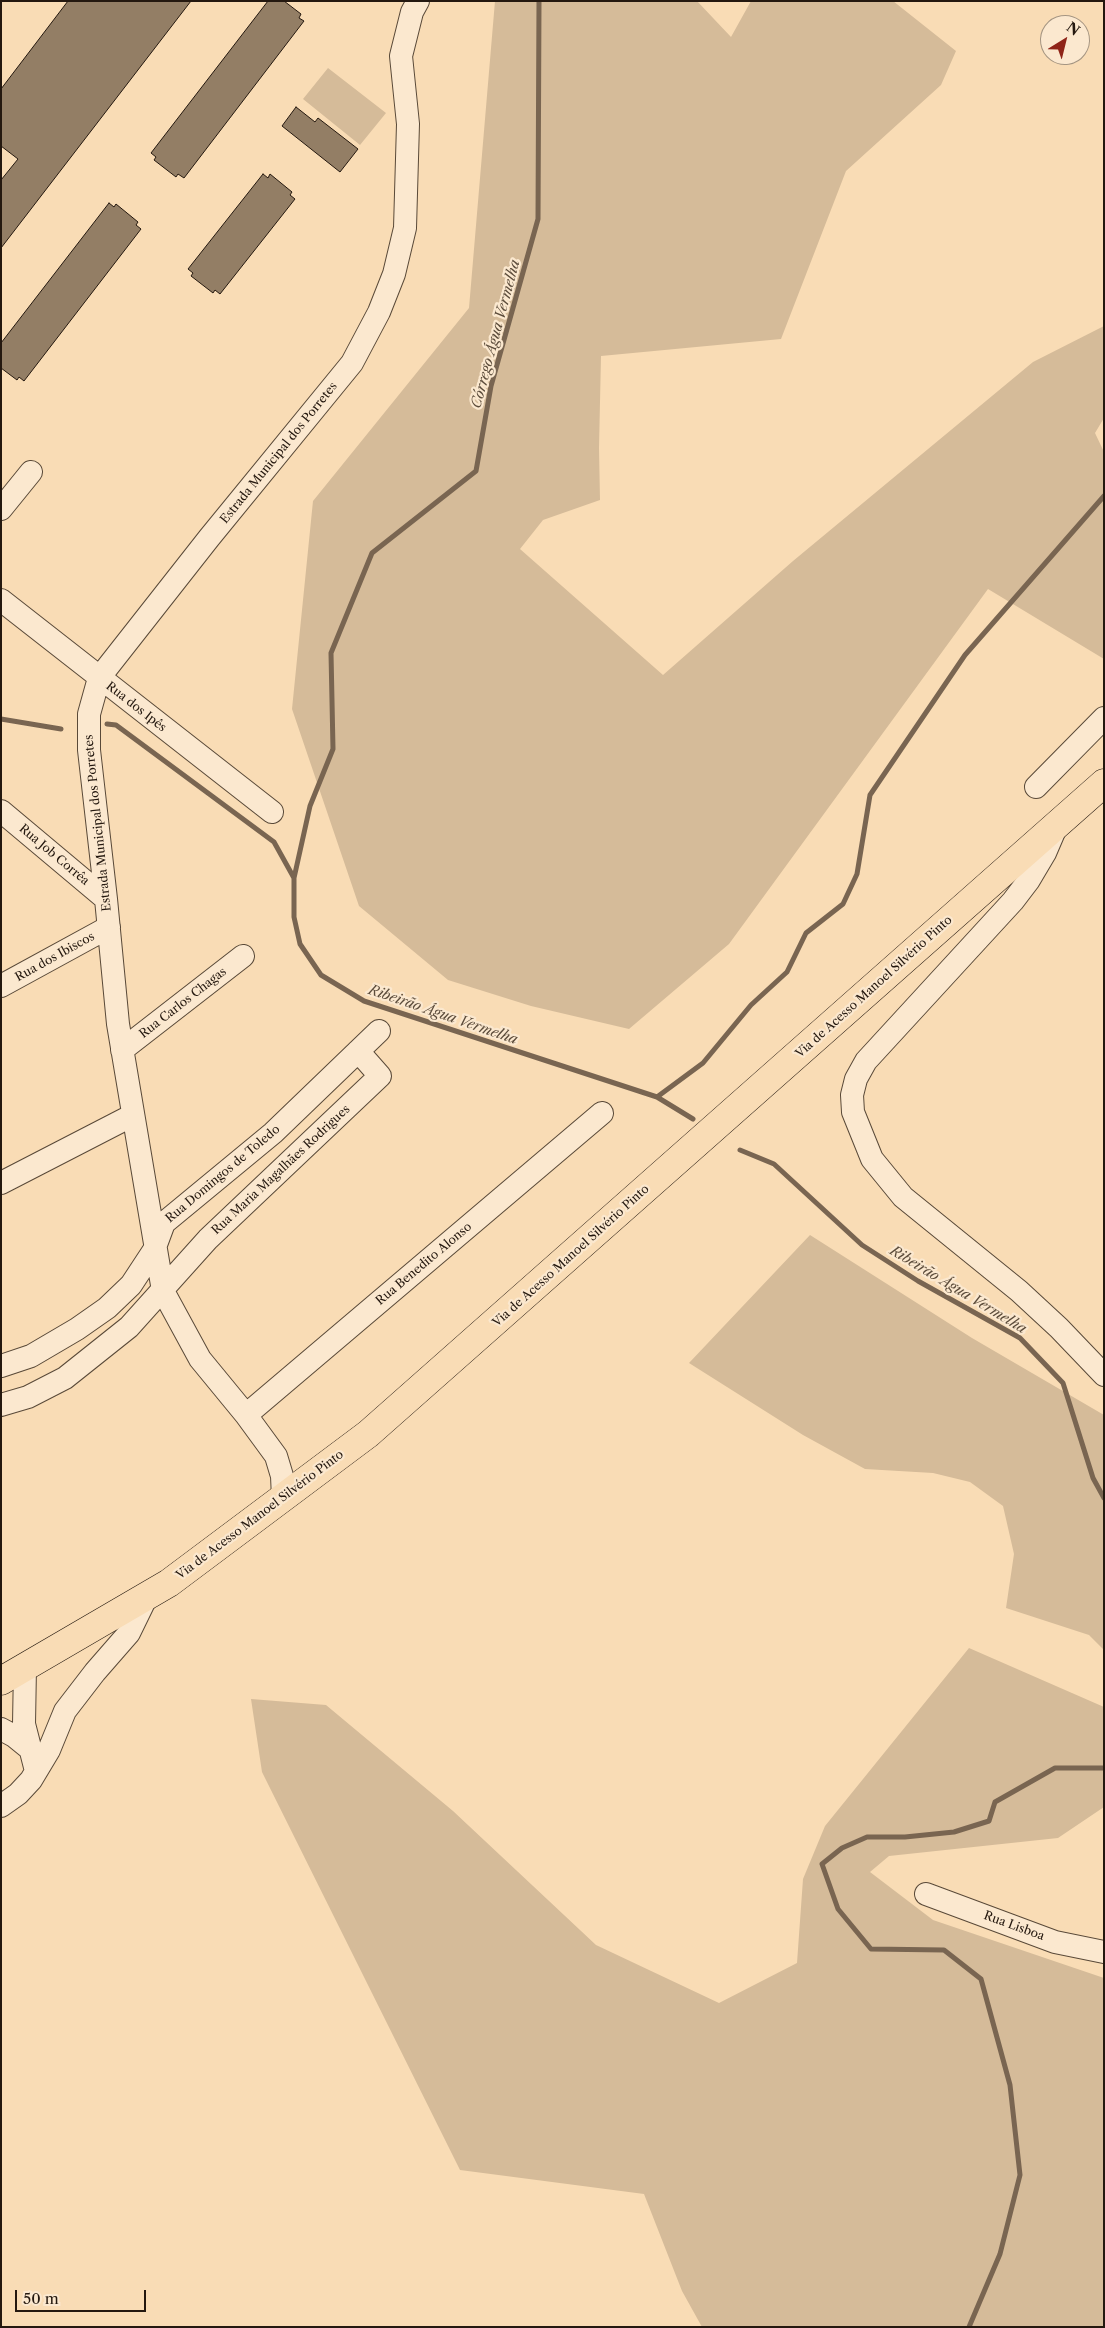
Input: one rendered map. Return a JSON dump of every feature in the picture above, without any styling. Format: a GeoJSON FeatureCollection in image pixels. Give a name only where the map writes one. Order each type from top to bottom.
{"type":"FeatureCollection","features":[{"type":"Feature","properties":{"kind":"main road","name":"Via de Acesso Manoel Silvério Pinto"},"geometry":{"type":"LineString","coordinates":[[1,1681],[169,1583],[392,1414],[1104,783]]}},
{"type":"Feature","properties":{"kind":"street","name":"Estrada Municipal dos Porretes"},"geometry":{"type":"LineString","coordinates":[[283,1498],[282,1476],[276,1456],[246,1415],[200,1359],[163,1291],[154,1250],[122,1050],[89,750],[89,714],[99,678],[209,538],[352,363],[379,312],[394,274],[405,228],[408,124],[401,56],[412,12],[418,1]]}},
{"type":"Feature","properties":{"kind":"street"},"geometry":{"type":"LineString","coordinates":[[1,509],[31,472]]}},
{"type":"Feature","properties":{"kind":"street","name":"Rua dos Ipês"},"geometry":{"type":"LineString","coordinates":[[1,600],[272,812]]}},
{"type":"Feature","properties":{"kind":"street"},"geometry":{"type":"LineString","coordinates":[[1036,787],[1104,718]]}},
{"type":"Feature","properties":{"kind":"street","name":"Rua Job Corrêa"},"geometry":{"type":"LineString","coordinates":[[1,811],[106,899]]}},
{"type":"Feature","properties":{"kind":"street"},"geometry":{"type":"LineString","coordinates":[[1058,824],[1045,853],[1013,902],[866,1062],[856,1079],[852,1095],[853,1112],[872,1159],[903,1196],[1019,1291],[1059,1328],[1104,1376]]}},
{"type":"Feature","properties":{"kind":"street","name":"Rua dos Ibiscos"},"geometry":{"type":"LineString","coordinates":[[1,986],[109,927]]}},
{"type":"Feature","properties":{"kind":"street","name":"Rua Carlos Chagas"},"geometry":{"type":"LineString","coordinates":[[122,1050],[243,956]]}},
{"type":"Feature","properties":{"kind":"street","name":"Rua Domingos de Toledo"},"geometry":{"type":"LineString","coordinates":[[1,1366],[30,1356],[107,1308],[131,1285],[154,1250],[164,1223],[273,1133],[379,1031]]}},
{"type":"Feature","properties":{"kind":"street","name":"Rua Maria Magalhães Rodrigues"},"geometry":{"type":"LineString","coordinates":[[163,1291],[208,1240],[380,1076],[358,1051]]}},
{"type":"Feature","properties":{"kind":"street","name":"Rua Benedito Alonso"},"geometry":{"type":"LineString","coordinates":[[246,1415],[602,1113]]}},
{"type":"Feature","properties":{"kind":"street"},"geometry":{"type":"LineString","coordinates":[[1,1184],[133,1115]]}},
{"type":"Feature","properties":{"kind":"street"},"geometry":{"type":"LineString","coordinates":[[1,1405],[28,1397],[65,1378],[129,1328],[163,1291]]}},
{"type":"Feature","properties":{"kind":"street"},"geometry":{"type":"LineString","coordinates":[[30,1356],[50,1386]]}},
{"type":"Feature","properties":{"kind":"street"},"geometry":{"type":"LineString","coordinates":[[1,1806],[18,1794],[36,1771],[49,1750],[56,1730],[72,1700],[129,1633],[148,1594]]}},
{"type":"Feature","properties":{"kind":"street"},"geometry":{"type":"LineString","coordinates":[[25,1667],[24,1724],[36,1771]]}},
{"type":"Feature","properties":{"kind":"street"},"geometry":{"type":"LineString","coordinates":[[1,1729],[14,1736],[30,1749]]}},
{"type":"Feature","properties":{"kind":"street","name":"Rua Lisboa"},"geometry":{"type":"LineString","coordinates":[[926,1894],[1055,1942],[1104,1952]]}},
{"type":"Feature","properties":{"kind":"shaded area"},"geometry":{"type":"Polygon","coordinates":[[[495,1],[697,1],[731,37],[751,1],[893,1],[956,51],[941,85],[846,171],[781,339],[601,356],[600,500],[543,520],[520,549],[663,675],[793,561],[1033,362],[1104,326],[1104,418],[1095,433],[1104,452],[1104,659],[988,589],[729,944],[629,1029],[531,1006],[448,980],[359,906],[292,709],[313,501],[469,308],[495,1]]]}},
{"type":"Feature","properties":{"kind":"shaded area"},"geometry":{"type":"Polygon","coordinates":[[[328,68],[386,113],[360,145],[303,99],[328,68]]]}},
{"type":"Feature","properties":{"kind":"shaded area"},"geometry":{"type":"Polygon","coordinates":[[[810,1235],[972,1338],[1104,1415],[1104,1650],[1089,1635],[1006,1608],[1014,1554],[1003,1506],[970,1482],[933,1473],[865,1469],[803,1435],[689,1363],[810,1235]]]}},
{"type":"Feature","properties":{"kind":"shaded area"},"geometry":{"type":"Polygon","coordinates":[[[969,1648],[1104,1707],[1104,1807],[1058,1838],[889,1856],[870,1872],[933,1920],[1104,1978],[1104,2327],[702,2327],[682,2291],[644,2194],[460,2170],[262,1772],[251,1699],[326,1705],[453,1811],[596,1945],[719,2003],[797,1963],[803,1879],[825,1826],[969,1648]]]}},
{"type":"Feature","properties":{"kind":"building"},"geometry":{"type":"Polygon","coordinates":[[[68,1],[191,1],[1,248],[1,180],[18,159],[1,146],[1,89],[68,1]]]}},
{"type":"Feature","properties":{"kind":"building"},"geometry":{"type":"Polygon","coordinates":[[[268,1],[284,1],[301,14],[299,18],[304,21],[184,178],[178,174],[176,177],[154,160],[156,157],[151,153],[268,1]]]}},
{"type":"Feature","properties":{"kind":"building"},"geometry":{"type":"Polygon","coordinates":[[[296,107],[315,122],[318,118],[358,149],[340,172],[282,126],[296,107]]]}},
{"type":"Feature","properties":{"kind":"building"},"geometry":{"type":"Polygon","coordinates":[[[263,174],[268,178],[270,174],[292,192],[290,195],[295,199],[220,294],[215,290],[213,293],[191,276],[193,273],[188,269],[263,174]]]}},
{"type":"Feature","properties":{"kind":"building"},"geometry":{"type":"Polygon","coordinates":[[[109,203],[114,207],[116,204],[138,222],[136,225],[141,229],[24,381],[19,377],[17,380],[1,368],[1,343],[109,203]]]}},
{"type":"Feature","properties":{"kind":"waterway","name":"Córrego Água Vermelha"},"geometry":{"type":"LineString","coordinates":[[294,878],[310,806],[333,749],[331,653],[372,553],[476,471],[491,386],[538,219],[539,1]]}},
{"type":"Feature","properties":{"kind":"waterway"},"geometry":{"type":"LineString","coordinates":[[657,1097],[703,1063],[751,1005],[787,972],[806,933],[843,904],[857,874],[870,795],[965,655],[1104,496]]}},
{"type":"Feature","properties":{"kind":"waterway","name":"Ribeirão Água Vermelha"},"geometry":{"type":"LineString","coordinates":[[1,719],[61,729]]}},
{"type":"Feature","properties":{"kind":"waterway","name":"Ribeirão Água Vermelha"},"geometry":{"type":"LineString","coordinates":[[107,724],[116,725],[274,842],[294,878],[294,917],[300,944],[321,975],[364,1001],[657,1097],[693,1119]]}},
{"type":"Feature","properties":{"kind":"waterway","name":"Ribeirão Água Vermelha"},"geometry":{"type":"LineString","coordinates":[[740,1150],[774,1164],[862,1245],[918,1281],[1020,1338],[1063,1383],[1093,1478],[1104,1498]]}},
{"type":"Feature","properties":{"kind":"waterway","name":"Ribeirão Água Vermelha"},"geometry":{"type":"LineString","coordinates":[[969,2327],[1000,2254],[1020,2175],[1010,2085],[981,1979],[944,1950],[871,1949],[838,1909],[822,1864],[842,1848],[867,1837],[905,1837],[954,1832],[989,1821],[995,1802],[1055,1768],[1104,1768]]}}]}
